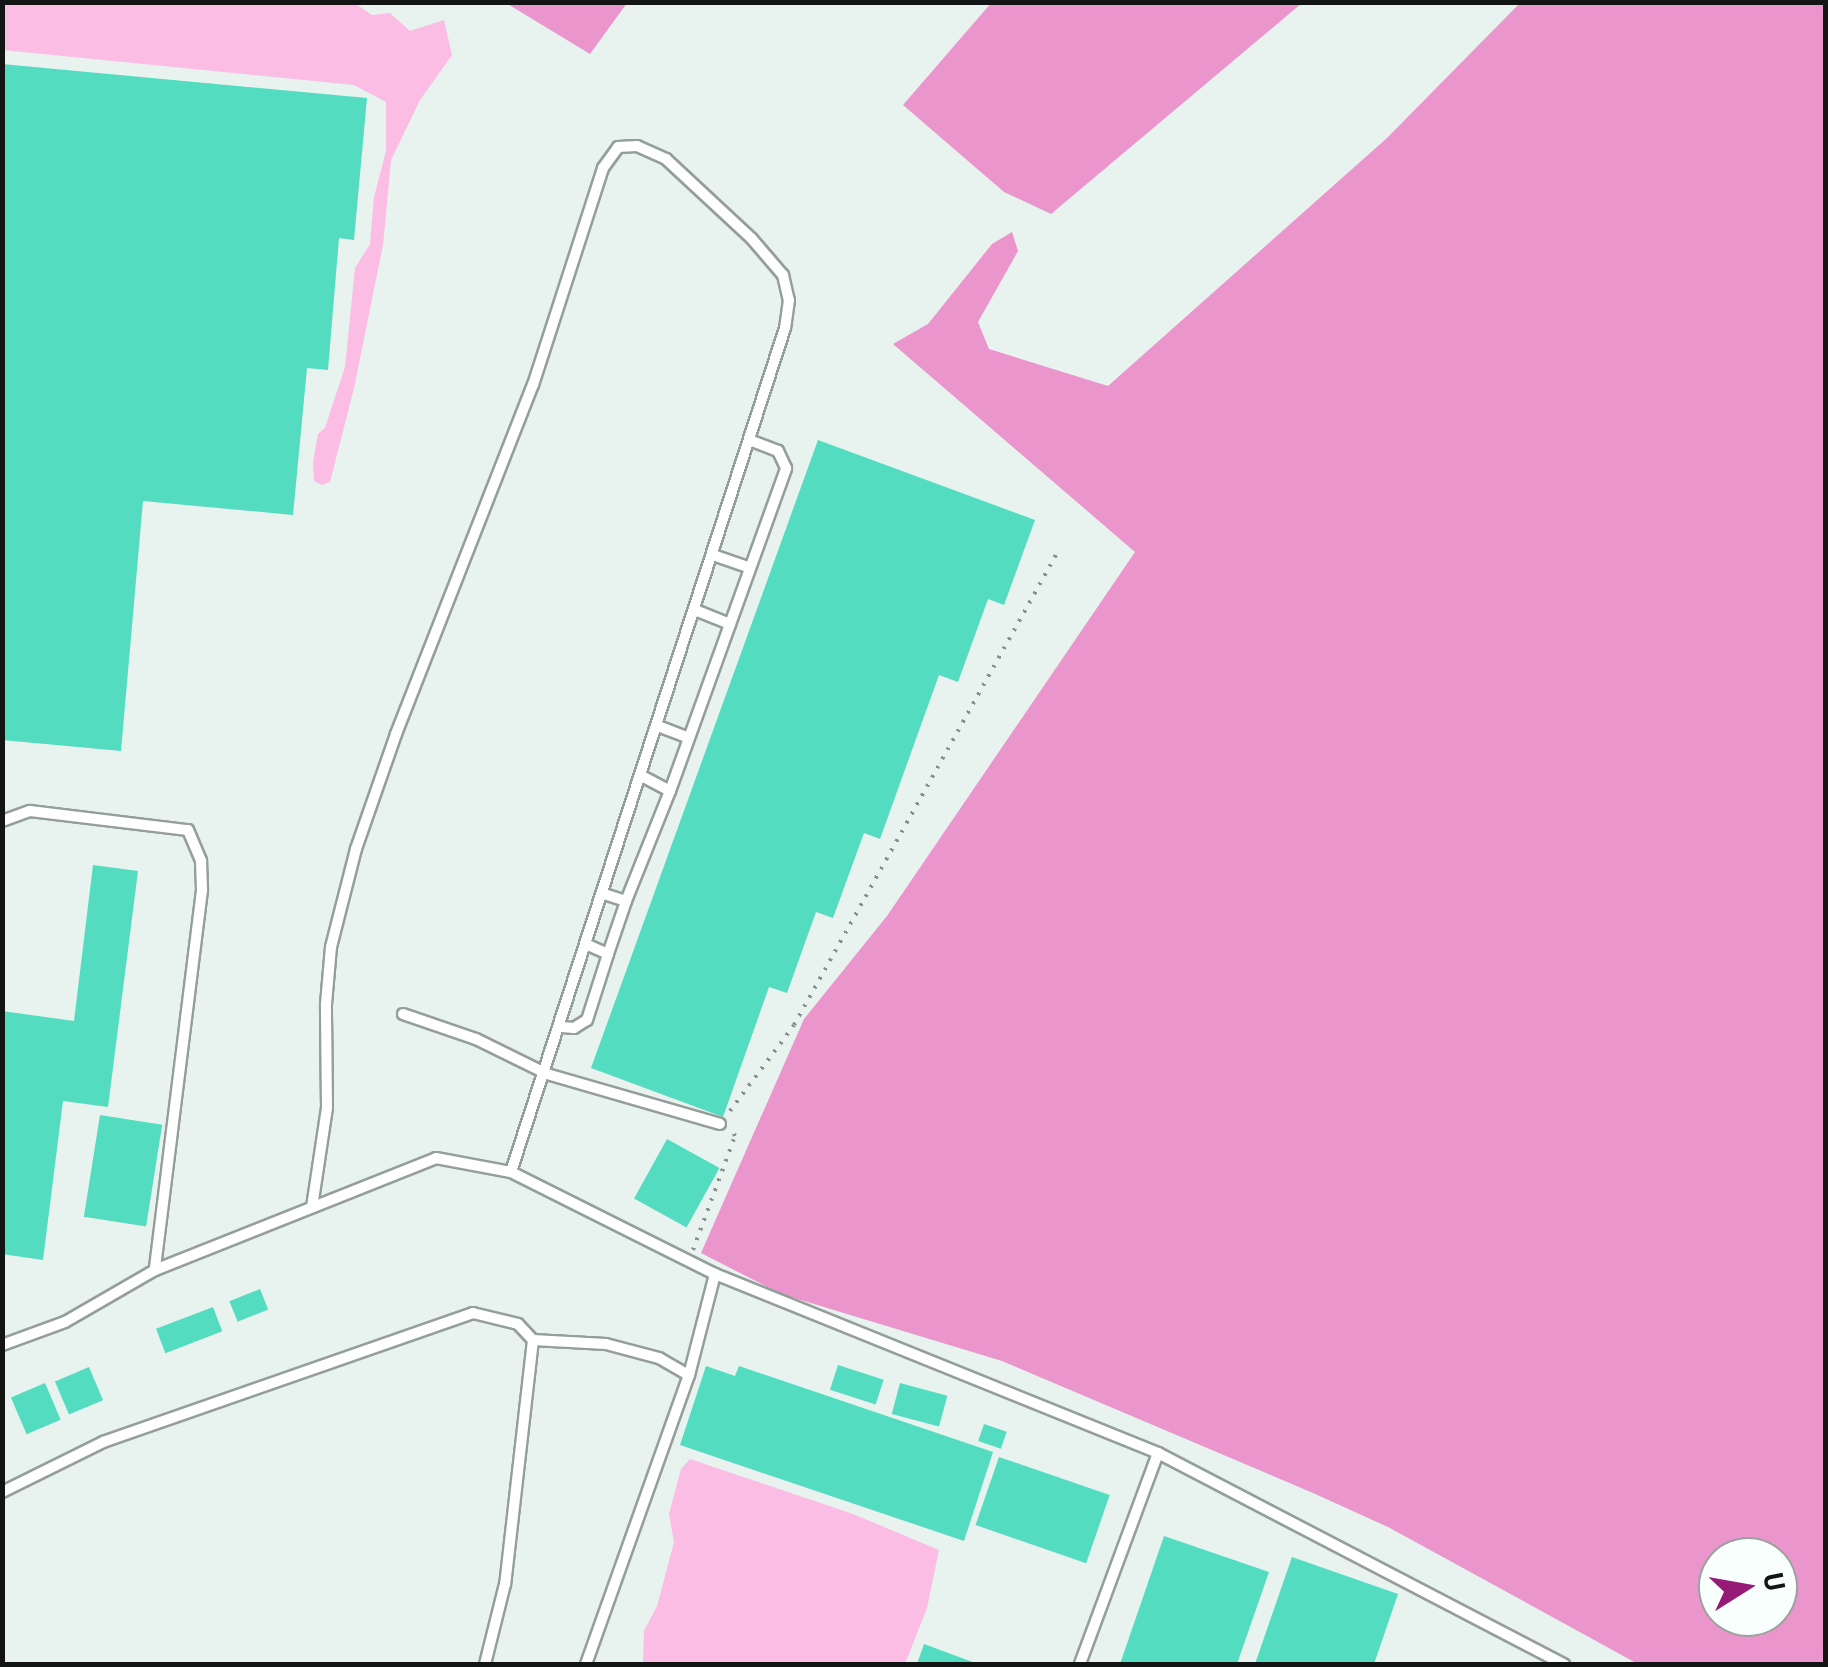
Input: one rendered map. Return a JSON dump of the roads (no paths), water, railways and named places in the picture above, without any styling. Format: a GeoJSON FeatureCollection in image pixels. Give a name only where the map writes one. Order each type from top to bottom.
{"type":"FeatureCollection","features":[{"type":"Feature","properties":{"kind":"lane"},"geometry":{"type":"LineString","coordinates":[[312,1207],[327,1108],[326,1004],[332,947],[356,849],[396,734],[533,385],[603,168],[618,148],[637,146],[666,158],[752,238],[783,275],[789,300],[785,328],[750,440],[547,1074],[511,1172]]}},
{"type":"Feature","properties":{"kind":"lane"},"geometry":{"type":"LineString","coordinates":[[562,1027],[574,1028],[587,1020],[626,901],[670,792],[786,468],[778,452],[750,440]]}},
{"type":"Feature","properties":{"kind":"lane"},"geometry":{"type":"LineString","coordinates":[[713,554],[750,568]]}},
{"type":"Feature","properties":{"kind":"lane"},"geometry":{"type":"LineString","coordinates":[[695,610],[730,624]]}},
{"type":"Feature","properties":{"kind":"lane"},"geometry":{"type":"LineString","coordinates":[[658,726],[689,738]]}},
{"type":"Feature","properties":{"kind":"lane"},"geometry":{"type":"LineString","coordinates":[[642,776],[670,792]]}},
{"type":"Feature","properties":{"kind":"lane"},"geometry":{"type":"LineString","coordinates":[[2,821],[30,810],[188,830],[202,861],[156,1270]]}},
{"type":"Feature","properties":{"kind":"lane"},"geometry":{"type":"LineString","coordinates":[[604,894],[626,901]]}},
{"type":"Feature","properties":{"kind":"lane"},"geometry":{"type":"LineString","coordinates":[[588,945],[608,954]]}},
{"type":"Feature","properties":{"kind":"lane"},"geometry":{"type":"LineString","coordinates":[[403,1014],[476,1038],[547,1074],[720,1124]]}},
{"type":"Feature","properties":{"kind":"lane"},"geometry":{"type":"LineString","coordinates":[[2,1345],[65,1322],[156,1270],[436,1158],[511,1172],[688,1263],[1158,1452],[1564,1664]]}},
{"type":"Feature","properties":{"kind":"lane"},"geometry":{"type":"LineString","coordinates":[[586,1664],[689,1376],[714,1274]]}},
{"type":"Feature","properties":{"kind":"lane"},"geometry":{"type":"LineString","coordinates":[[2,1492],[102,1442],[473,1314],[518,1324],[533,1340],[606,1344],[659,1358],[689,1376]]}},
{"type":"Feature","properties":{"kind":"lane"},"geometry":{"type":"LineString","coordinates":[[485,1664],[504,1584],[533,1340]]}},
{"type":"Feature","properties":{"kind":"lane"},"geometry":{"type":"LineString","coordinates":[[1080,1664],[1158,1452]]}}]}
